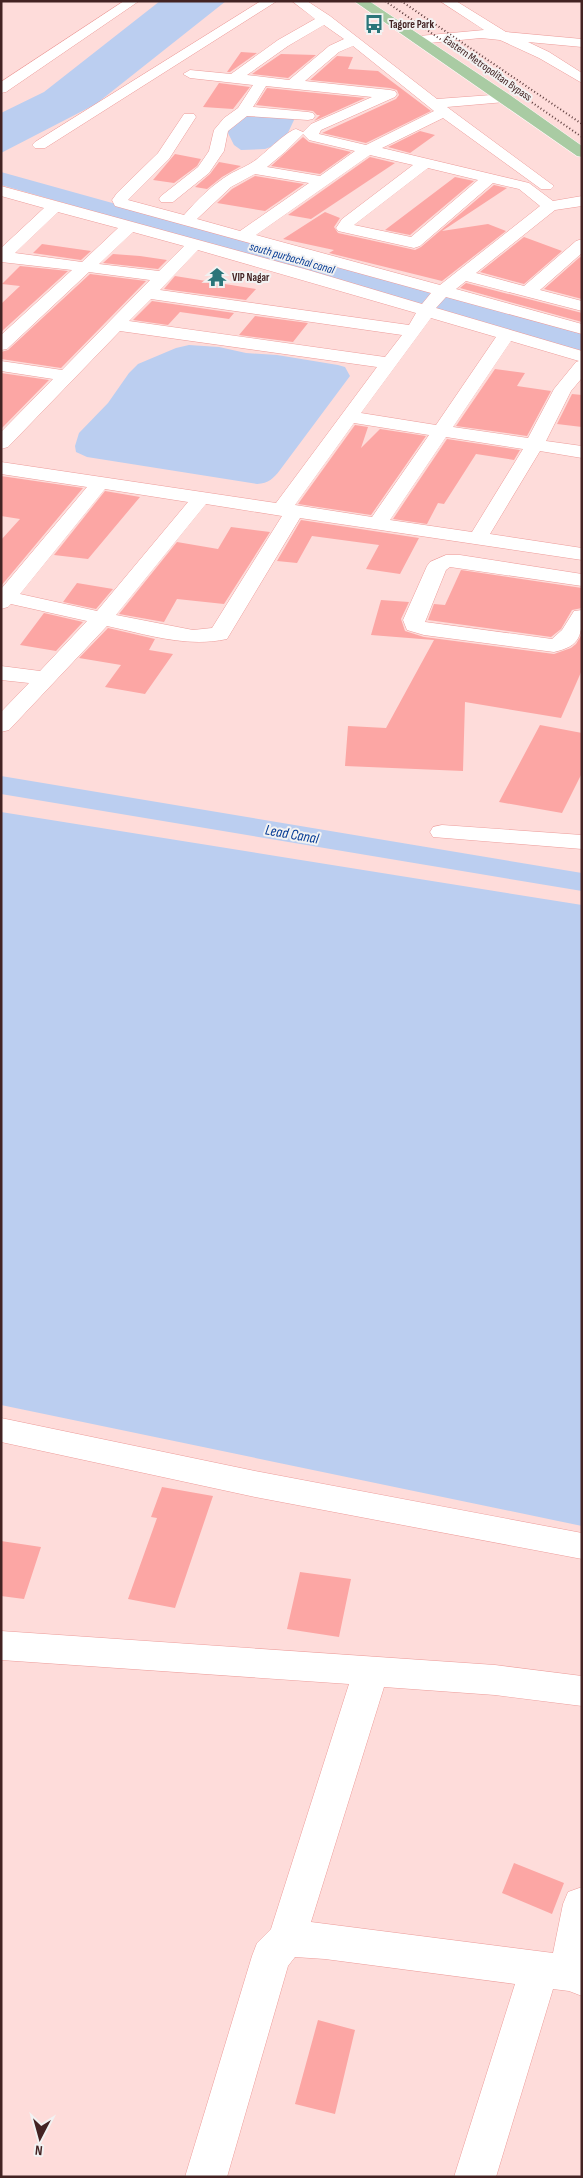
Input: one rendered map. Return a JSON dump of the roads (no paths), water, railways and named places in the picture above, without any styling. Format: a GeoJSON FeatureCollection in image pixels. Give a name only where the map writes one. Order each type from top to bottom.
{"type":"FeatureCollection","features":[{"type":"Feature","properties":{"kind":"main road"},"geometry":{"type":"LineString","coordinates":[[360,1],[505,98],[582,153]]}},
{"type":"Feature","properties":{"kind":"main road","name":"Eastern Metropolitan Bypass"},"geometry":{"type":"LineString","coordinates":[[438,32],[463,49]]}},
{"type":"Feature","properties":{"kind":"street"},"geometry":{"type":"LineString","coordinates":[[1,89],[133,1]]}},
{"type":"Feature","properties":{"kind":"street"},"geometry":{"type":"LineString","coordinates":[[40,145],[272,1]]}},
{"type":"Feature","properties":{"kind":"street"},"geometry":{"type":"LineString","coordinates":[[298,1],[354,40],[434,104],[578,205]]}},
{"type":"Feature","properties":{"kind":"street"},"geometry":{"type":"LineString","coordinates":[[446,1],[501,35],[544,55],[582,79]]}},
{"type":"Feature","properties":{"kind":"street"},"geometry":{"type":"LineString","coordinates":[[234,78],[283,43],[325,19]]}},
{"type":"Feature","properties":{"kind":"street"},"geometry":{"type":"LineString","coordinates":[[419,40],[438,32],[501,35],[582,43]]}},
{"type":"Feature","properties":{"kind":"street"},"geometry":{"type":"LineString","coordinates":[[293,84],[320,62],[336,56],[354,40]]}},
{"type":"Feature","properties":{"kind":"street"},"geometry":{"type":"LineString","coordinates":[[283,43],[313,47],[336,56]]}},
{"type":"Feature","properties":{"kind":"street"},"geometry":{"type":"LineString","coordinates":[[364,63],[382,63]]}},
{"type":"Feature","properties":{"kind":"street"},"geometry":{"type":"LineString","coordinates":[[1,70],[26,72]]}},
{"type":"Feature","properties":{"kind":"street"},"geometry":{"type":"LineString","coordinates":[[190,74],[390,94],[434,104],[505,98]]}},
{"type":"Feature","properties":{"kind":"street"},"geometry":{"type":"LineString","coordinates":[[167,199],[198,176],[213,158],[222,140],[221,130],[229,121],[244,111],[262,81]]}},
{"type":"Feature","properties":{"kind":"street"},"geometry":{"type":"LineString","coordinates":[[187,221],[200,207],[246,171],[254,161],[272,155],[296,133],[308,116],[319,87]]}},
{"type":"Feature","properties":{"kind":"street"},"geometry":{"type":"LineString","coordinates":[[314,138],[310,133],[316,127],[390,94]]}},
{"type":"Feature","properties":{"kind":"street"},"geometry":{"type":"LineString","coordinates":[[242,237],[434,104]]}},
{"type":"Feature","properties":{"kind":"street"},"geometry":{"type":"LineString","coordinates":[[244,111],[308,116]]}},
{"type":"Feature","properties":{"kind":"street"},"geometry":{"type":"LineString","coordinates":[[189,117],[164,156],[129,190],[120,200],[121,203],[369,272],[506,334],[582,357]]}},
{"type":"Feature","properties":{"kind":"street"},"geometry":{"type":"LineString","coordinates":[[296,133],[524,186],[550,206]]}},
{"type":"Feature","properties":{"kind":"street"},"geometry":{"type":"LineString","coordinates":[[218,148],[236,151]]}},
{"type":"Feature","properties":{"kind":"street"},"geometry":{"type":"LineString","coordinates":[[254,161],[322,181]]}},
{"type":"Feature","properties":{"kind":"street"},"geometry":{"type":"LineString","coordinates":[[302,253],[344,228],[348,222],[425,163]]}},
{"type":"Feature","properties":{"kind":"street"},"geometry":{"type":"LineString","coordinates":[[369,272],[414,243],[491,177]]}},
{"type":"Feature","properties":{"kind":"street"},"geometry":{"type":"LineString","coordinates":[[129,190],[200,207]]}},
{"type":"Feature","properties":{"kind":"street"},"geometry":{"type":"LineString","coordinates":[[1,191],[195,244],[433,301],[582,329]]}},
{"type":"Feature","properties":{"kind":"street"},"geometry":{"type":"LineString","coordinates":[[100,482],[3,598],[103,617],[164,632],[193,636],[218,634],[226,625],[288,510],[348,417],[413,331],[433,301],[550,206],[578,205]]}},
{"type":"Feature","properties":{"kind":"street"},"geometry":{"type":"LineString","coordinates":[[1,256],[55,206]]}},
{"type":"Feature","properties":{"kind":"street"},"geometry":{"type":"LineString","coordinates":[[1,345],[129,227]]}},
{"type":"Feature","properties":{"kind":"street"},"geometry":{"type":"LineString","coordinates":[[344,228],[414,243]]}},
{"type":"Feature","properties":{"kind":"street"},"geometry":{"type":"LineString","coordinates":[[1,443],[195,244]]}},
{"type":"Feature","properties":{"kind":"street"},"geometry":{"type":"LineString","coordinates":[[527,292],[582,244]]}},
{"type":"Feature","properties":{"kind":"street"},"geometry":{"type":"LineString","coordinates":[[1,256],[86,266],[163,278]]}},
{"type":"Feature","properties":{"kind":"street"},"geometry":{"type":"LineString","coordinates":[[463,275],[582,306]]}},
{"type":"Feature","properties":{"kind":"street"},"geometry":{"type":"LineString","coordinates":[[148,293],[413,331]]}},
{"type":"Feature","properties":{"kind":"street"},"geometry":{"type":"LineString","coordinates":[[117,326],[387,363]]}},
{"type":"Feature","properties":{"kind":"street"},"geometry":{"type":"LineString","coordinates":[[378,523],[506,334]]}},
{"type":"Feature","properties":{"kind":"street"},"geometry":{"type":"LineString","coordinates":[[1,366],[67,376]]}},
{"type":"Feature","properties":{"kind":"street"},"geometry":{"type":"LineString","coordinates":[[478,538],[535,444],[563,389],[582,366]]}},
{"type":"Feature","properties":{"kind":"street"},"geometry":{"type":"LineString","coordinates":[[348,417],[582,452]]}},
{"type":"Feature","properties":{"kind":"street"},"geometry":{"type":"LineString","coordinates":[[2,470],[100,482],[582,554]]}},
{"type":"Feature","properties":{"kind":"street"},"geometry":{"type":"LineString","coordinates":[[1,725],[103,617],[202,497]]}},
{"type":"Feature","properties":{"kind":"street"},"geometry":{"type":"LineString","coordinates":[[582,580],[460,561],[446,561],[437,566],[414,620],[415,625],[424,629],[554,646],[566,640],[582,616]]}},
{"type":"Feature","properties":{"kind":"street"},"geometry":{"type":"LineString","coordinates":[[1,673],[45,678]]}},
{"type":"Feature","properties":{"kind":"street"},"geometry":{"type":"LineString","coordinates":[[442,832],[582,842]]}},
{"type":"Feature","properties":{"kind":"street"},"geometry":{"type":"LineString","coordinates":[[1,1430],[255,1484],[582,1546]]}},
{"type":"Feature","properties":{"kind":"street"},"geometry":{"type":"LineString","coordinates":[[1,1645],[495,1680],[582,1691]]}},
{"type":"Feature","properties":{"kind":"street"},"geometry":{"type":"LineString","coordinates":[[206,2177],[272,1956],[287,1939],[371,1672]]}},
{"type":"Feature","properties":{"kind":"street"},"geometry":{"type":"LineString","coordinates":[[475,2177],[563,1973],[582,1904]]}},
{"type":"Feature","properties":{"kind":"street"},"geometry":{"type":"LineString","coordinates":[[287,1939],[325,1941],[563,1973]]}},
{"type":"Feature","properties":{"kind":"water"},"geometry":{"type":"Polygon","coordinates":[[[160,1],[226,1],[96,104],[1,153],[1,113],[44,92],[160,1]]]}},
{"type":"Feature","properties":{"kind":"water"},"geometry":{"type":"Polygon","coordinates":[[[243,113],[292,117],[294,120],[286,137],[276,145],[265,149],[241,150],[234,145],[228,133],[229,127],[243,113]]]}},
{"type":"Feature","properties":{"kind":"water","name":"south purbachal canal"},"geometry":{"type":"Polygon","coordinates":[[[1,172],[582,334],[582,351],[1,185],[1,172]]]}},
{"type":"Feature","properties":{"kind":"water"},"geometry":{"type":"Polygon","coordinates":[[[189,345],[219,347],[246,353],[277,355],[338,365],[345,367],[350,376],[277,473],[265,483],[257,484],[87,457],[76,452],[75,446],[79,433],[108,403],[129,373],[138,364],[176,348],[189,345]]]}},
{"type":"Feature","properties":{"kind":"water"},"geometry":{"type":"Polygon","coordinates":[[[1,812],[582,905],[582,1526],[1,1405],[1,812]]]}},
{"type":"Feature","properties":{"kind":"waterway","name":"Lead Canal"},"geometry":{"type":"LineString","coordinates":[[1,785],[582,882]]}},
{"type":"Feature","properties":{"kind":"railway"},"geometry":{"type":"LineString","coordinates":[[385,1],[582,137]]}},
{"type":"Feature","properties":{"kind":"railway"},"geometry":{"type":"LineString","coordinates":[[401,1],[582,124]]}},
{"type":"Feature","properties":{"kind":"place","name":"Tagore Park"},"geometry":{"type":"Point","coordinates":[374,24]}},
{"type":"Feature","properties":{"kind":"place","name":"VIP Nagar"},"geometry":{"type":"Point","coordinates":[217,277]}}]}
